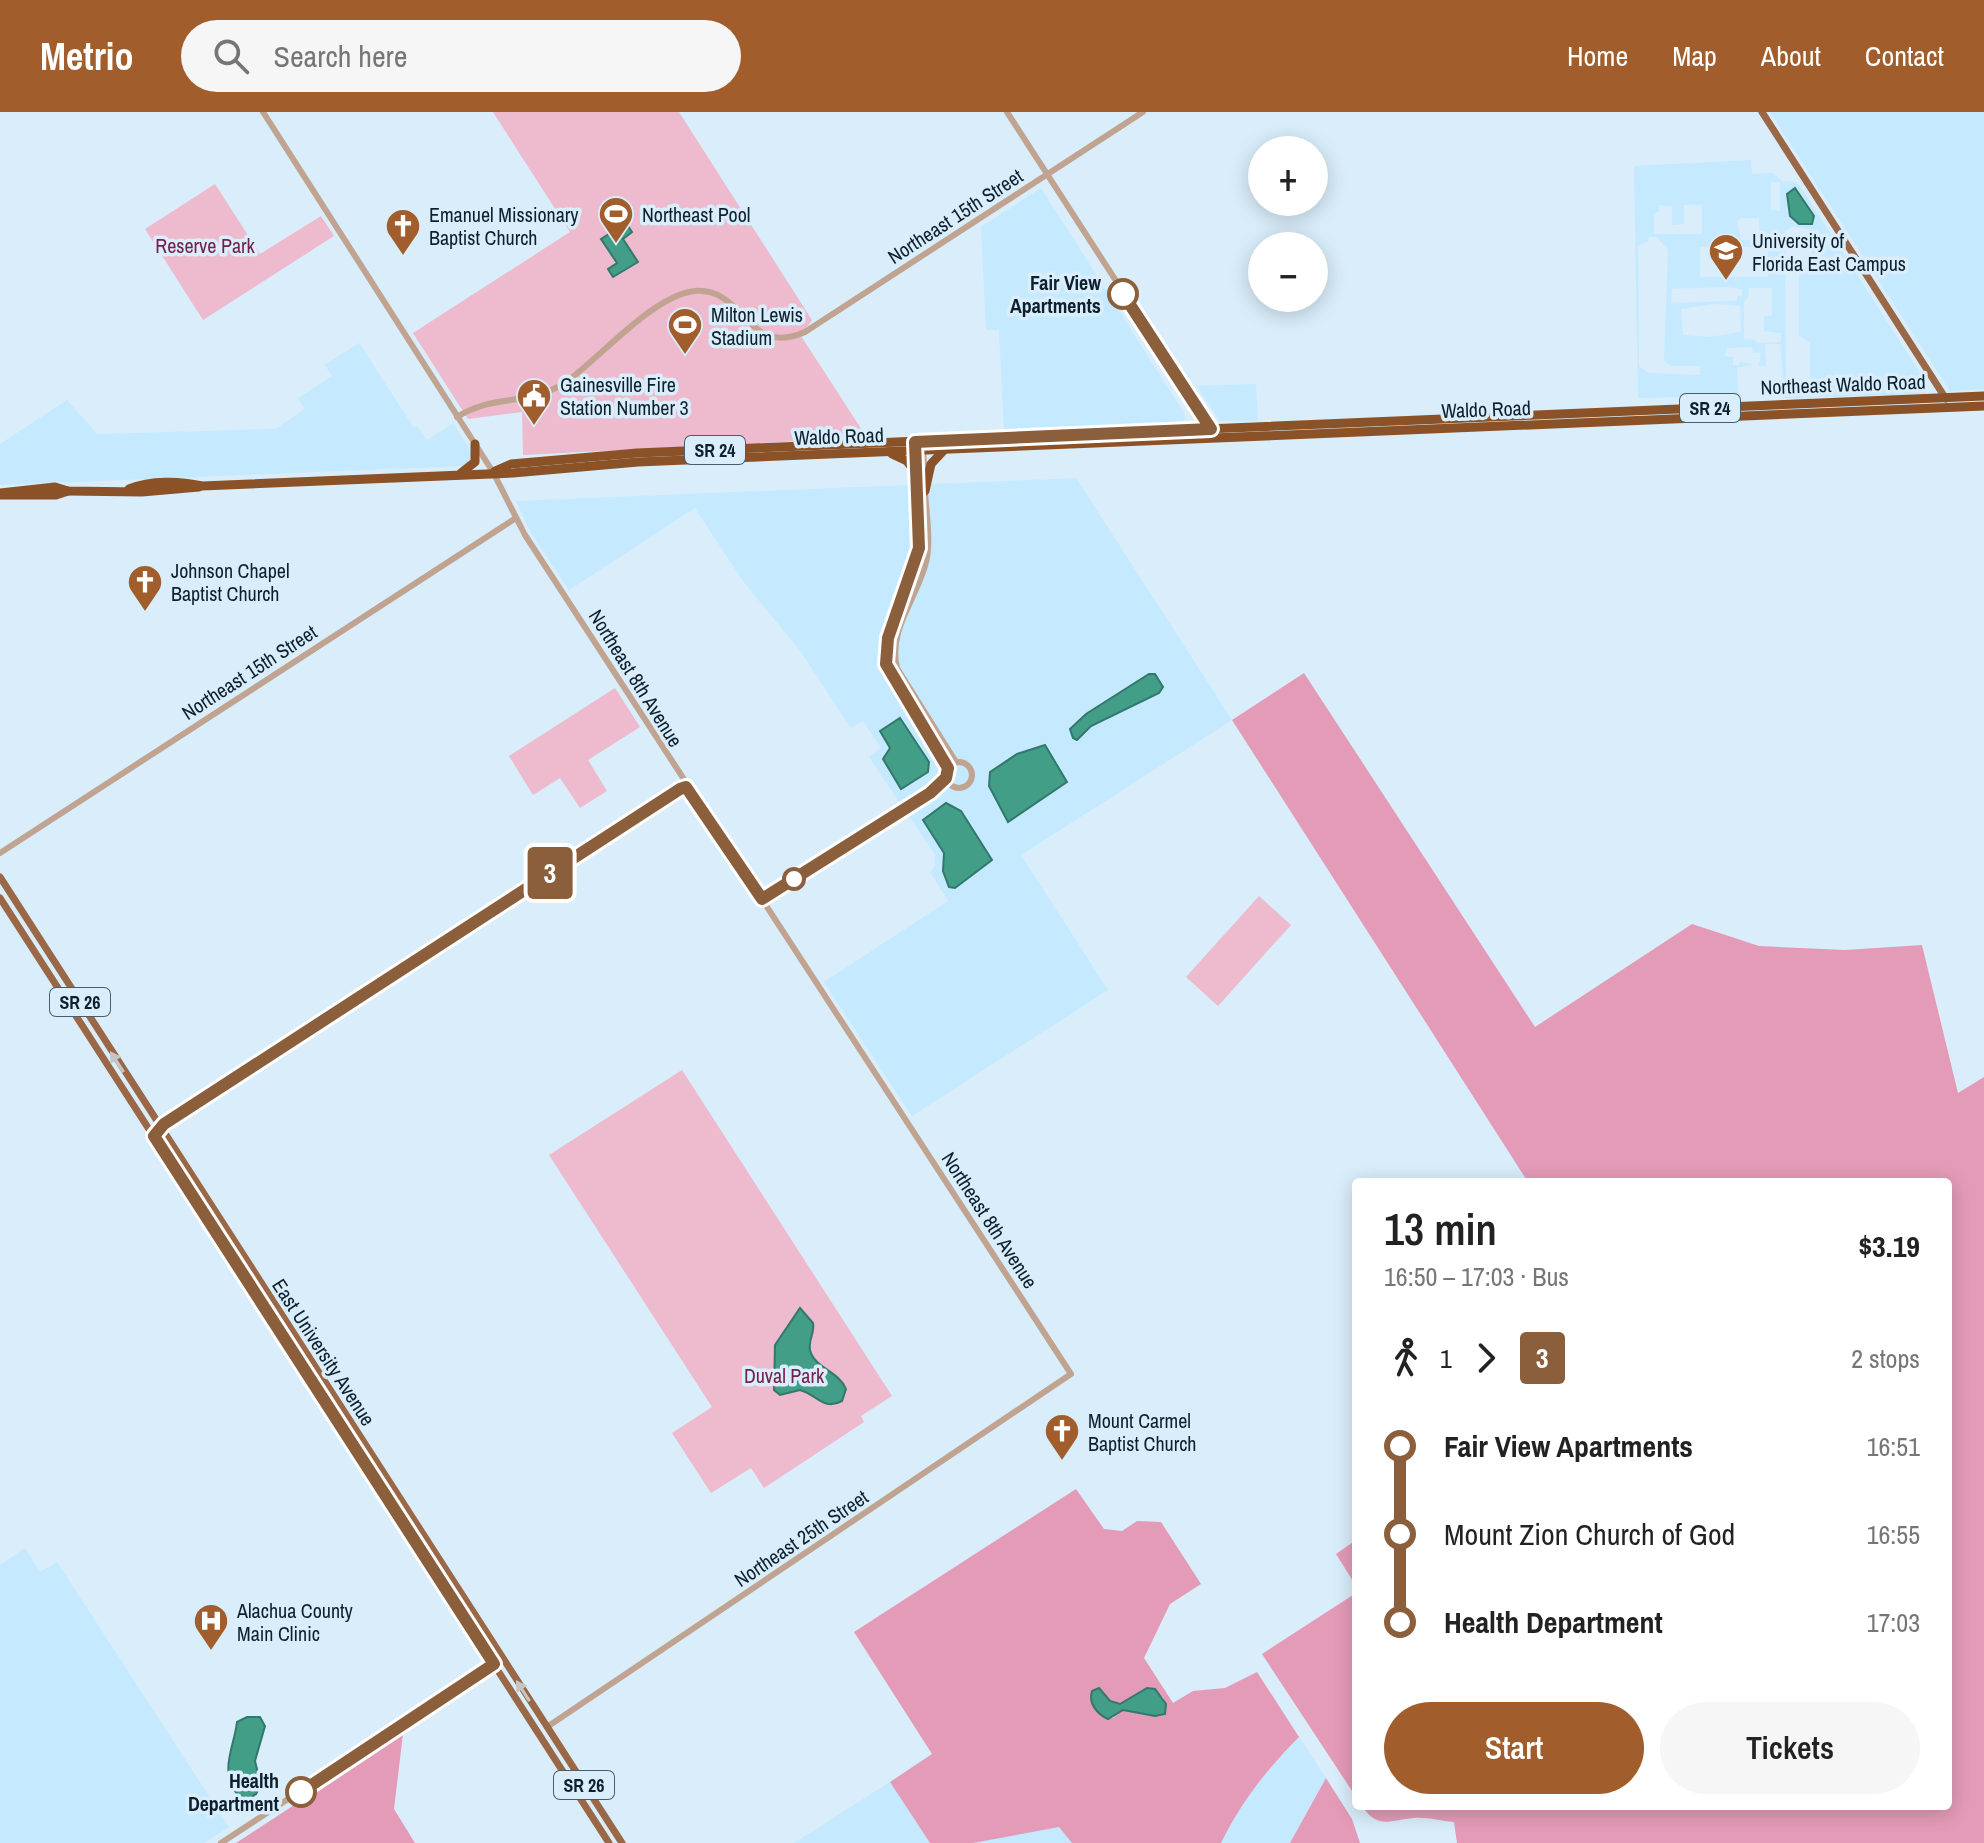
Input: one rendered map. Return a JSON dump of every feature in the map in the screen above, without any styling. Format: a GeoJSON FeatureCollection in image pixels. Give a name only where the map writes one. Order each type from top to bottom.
{"type":"FeatureCollection","features":[{"type":"Feature","properties":{"kind":"highway","name":"SR 24"},"geometry":{"type":"LineString","coordinates":[[1948,403],[1984,396]]}},
{"type":"Feature","properties":{"kind":"highway","name":"SR 24"},"geometry":{"type":"LineString","coordinates":[[1948,403],[1984,406]]}},
{"type":"Feature","properties":{"kind":"highway","name":"Northeast Waldo Road"},"geometry":{"type":"LineString","coordinates":[[1263,427],[1948,403]]}},
{"type":"Feature","properties":{"kind":"highway","name":"Northeast Waldo Road"},"geometry":{"type":"LineString","coordinates":[[1570,424],[1850,407]]}},
{"type":"Feature","properties":{"kind":"highway","name":"Waldo Road"},"geometry":{"type":"LineString","coordinates":[[493,472],[511,464],[567,457],[1570,424]]}},
{"type":"Feature","properties":{"kind":"highway","name":"Waldo Road"},"geometry":{"type":"LineString","coordinates":[[0,494],[56,495],[68,491],[129,489],[154,484],[202,486],[458,475],[885,452],[919,446],[945,449],[1215,435],[1263,427]]}},
{"type":"Feature","properties":{"kind":"highway"},"geometry":{"type":"LineString","coordinates":[[458,475],[475,462],[475,444]]}},
{"type":"Feature","properties":{"kind":"highway"},"geometry":{"type":"LineString","coordinates":[[925,491],[931,464],[945,449]]}},
{"type":"Feature","properties":{"kind":"highway"},"geometry":{"type":"LineString","coordinates":[[885,452],[907,461],[916,473]]}},
{"type":"Feature","properties":{"kind":"main road"},"geometry":{"type":"LineString","coordinates":[[1762,112],[1948,403]]}},
{"type":"Feature","properties":{"kind":"main road","name":"East University Avenue"},"geometry":{"type":"LineString","coordinates":[[0,877],[620,1840]]}},
{"type":"Feature","properties":{"kind":"main road","name":"East University Avenue"},"geometry":{"type":"LineString","coordinates":[[0,898],[609,1843]]}},
{"type":"Feature","properties":{"kind":"main road"},"geometry":{"type":"LineString","coordinates":[[39,958],[48,952]]}},
{"type":"Feature","properties":{"kind":"main road"},"geometry":{"type":"LineString","coordinates":[[96,1046],[104,1041]]}},
{"type":"Feature","properties":{"kind":"main road"},"geometry":{"type":"LineString","coordinates":[[154,1136],[159,1127]]}},
{"type":"Feature","properties":{"kind":"main road"},"geometry":{"type":"LineString","coordinates":[[209,1223],[217,1217]]}},
{"type":"Feature","properties":{"kind":"main road"},"geometry":{"type":"LineString","coordinates":[[257,1297],[265,1291]]}},
{"type":"Feature","properties":{"kind":"main road"},"geometry":{"type":"LineString","coordinates":[[321,1396],[331,1393]]}},
{"type":"Feature","properties":{"kind":"main road"},"geometry":{"type":"LineString","coordinates":[[344,1432],[352,1426]]}},
{"type":"Feature","properties":{"kind":"main road"},"geometry":{"type":"LineString","coordinates":[[389,1502],[398,1496]]}},
{"type":"Feature","properties":{"kind":"main road"},"geometry":{"type":"LineString","coordinates":[[450,1596],[459,1590]]}},
{"type":"Feature","properties":{"kind":"main road"},"geometry":{"type":"LineString","coordinates":[[494,1664],[500,1655]]}},
{"type":"Feature","properties":{"kind":"main road"},"geometry":{"type":"LineString","coordinates":[[538,1733],[547,1727]]}},
{"type":"Feature","properties":{"kind":"main road"},"geometry":{"type":"LineString","coordinates":[[557,1763],[566,1757]]}},
{"type":"Feature","properties":{"kind":"main road"},"geometry":{"type":"LineString","coordinates":[[581,1800],[589,1792]]}},
{"type":"Feature","properties":{"kind":"main road"},"geometry":{"type":"LineString","coordinates":[[609,1843],[620,1840]]}},
{"type":"Feature","properties":{"kind":"street","name":"Northeast 8th Avenue"},"geometry":{"type":"LineString","coordinates":[[263,112],[493,472],[516,518],[1071,1374]]}},
{"type":"Feature","properties":{"kind":"street"},"geometry":{"type":"LineString","coordinates":[[1007,112],[1215,435]]}},
{"type":"Feature","properties":{"kind":"street","name":"Northeast 15th Street"},"geometry":{"type":"LineString","coordinates":[[457,417],[489,401],[529,399],[554,390],[614,339],[687,292],[710,291],[723,296],[750,327],[781,339],[805,332],[1143,112]]}},
{"type":"Feature","properties":{"kind":"street"},"geometry":{"type":"LineString","coordinates":[[762,899],[930,793],[950,785],[962,788],[971,779],[969,768],[956,762],[897,668],[895,641],[919,548],[916,473],[919,446]]}},
{"type":"Feature","properties":{"kind":"street"},"geometry":{"type":"LineString","coordinates":[[919,446],[925,491],[927,554],[888,638],[886,664],[948,768]]}},
{"type":"Feature","properties":{"kind":"street","name":"Northeast 15th Street"},"geometry":{"type":"LineString","coordinates":[[0,853],[516,518]]}},
{"type":"Feature","properties":{"kind":"street"},"geometry":{"type":"LineString","coordinates":[[930,793],[946,778],[948,768],[956,762]]}},
{"type":"Feature","properties":{"kind":"street"},"geometry":{"type":"LineString","coordinates":[[946,778],[950,785]]}},
{"type":"Feature","properties":{"kind":"street","name":"Northeast 25th Street"},"geometry":{"type":"LineString","coordinates":[[547,1727],[1071,1374]]}},
{"type":"Feature","properties":{"kind":"street"},"geometry":{"type":"LineString","coordinates":[[221,1843],[494,1664]]}},
{"type":"Feature","properties":{"kind":"shaded area"},"geometry":{"type":"Polygon","coordinates":[[[1770,112],[1984,112],[1984,389],[1950,391],[1770,112]]]}},
{"type":"Feature","properties":{"kind":"shaded area","name":"University of Florida East Campus"},"geometry":{"type":"Polygon","coordinates":[[[1751,160],[1752,174],[1773,173],[1783,182],[1793,181],[1800,186],[1929,387],[1925,394],[1785,398],[1780,344],[1765,344],[1766,366],[1759,366],[1761,353],[1753,353],[1752,347],[1727,348],[1724,356],[1733,357],[1733,365],[1740,362],[1753,364],[1737,368],[1738,396],[1638,398],[1634,166],[1751,160]],[[1771,182],[1771,210],[1780,211],[1780,182],[1771,182]],[[1795,188],[1787,194],[1792,218],[1799,224],[1815,218],[1795,188]],[[1659,205],[1659,211],[1654,214],[1654,234],[1702,234],[1702,205],[1684,205],[1684,224],[1672,225],[1672,206],[1659,205]],[[1741,218],[1737,221],[1741,240],[1759,240],[1759,218],[1741,218]],[[1792,226],[1785,232],[1786,391],[1791,396],[1810,396],[1810,343],[1799,336],[1799,264],[1807,264],[1817,237],[1813,230],[1792,226]],[[1649,237],[1648,241],[1638,246],[1639,366],[1648,373],[1700,375],[1700,366],[1672,366],[1664,361],[1668,250],[1657,237],[1649,237]],[[1700,247],[1700,277],[1768,277],[1768,247],[1700,247]],[[1749,288],[1748,298],[1744,301],[1744,339],[1756,340],[1757,343],[1781,342],[1781,333],[1764,331],[1764,317],[1772,315],[1772,288],[1749,288]],[[1672,289],[1671,303],[1737,301],[1737,296],[1742,296],[1742,289],[1672,289]],[[1714,304],[1681,309],[1683,335],[1709,337],[1741,332],[1740,306],[1714,304]]]}},
{"type":"Feature","properties":{"kind":"shaded area"},"geometry":{"type":"Polygon","coordinates":[[[1041,188],[1184,413],[1185,425],[1004,432],[999,330],[986,330],[981,227],[1041,188]]]}},
{"type":"Feature","properties":{"kind":"shaded area"},"geometry":{"type":"Polygon","coordinates":[[[1795,188],[1814,216],[1812,224],[1799,224],[1790,216],[1787,194],[1795,188]]]}},
{"type":"Feature","properties":{"kind":"shaded area","name":"Northeast Pool"},"geometry":{"type":"Polygon","coordinates":[[[626,223],[632,232],[623,239],[638,262],[613,277],[608,269],[617,263],[601,239],[626,223]]]}},
{"type":"Feature","properties":{"kind":"shaded area"},"geometry":{"type":"Polygon","coordinates":[[[359,343],[414,428],[417,426],[427,440],[453,423],[473,460],[462,466],[0,485],[0,444],[67,400],[97,434],[275,429],[305,409],[298,398],[332,376],[325,365],[359,343]]]}},
{"type":"Feature","properties":{"kind":"shaded area"},"geometry":{"type":"Polygon","coordinates":[[[1256,384],[1258,421],[1220,421],[1197,386],[1256,384]]]}},
{"type":"Feature","properties":{"kind":"shaded area"},"geometry":{"type":"Polygon","coordinates":[[[1076,478],[1232,720],[1021,855],[1108,990],[912,1116],[824,982],[948,901],[930,872],[935,866],[935,855],[869,757],[881,748],[863,721],[851,728],[801,652],[743,581],[695,508],[569,590],[530,531],[516,501],[1076,478]]]}},
{"type":"Feature","properties":{"kind":"shaded area"},"geometry":{"type":"Polygon","coordinates":[[[1304,673],[1535,1027],[1692,924],[1759,946],[1845,950],[1922,945],[1958,1093],[1984,1077],[1984,1843],[1457,1843],[1454,1822],[1419,1818],[1385,1822],[1365,1810],[1952,1810],[1952,1178],[1525,1178],[1232,720],[1304,673]]]}},
{"type":"Feature","properties":{"kind":"shaded area"},"geometry":{"type":"Polygon","coordinates":[[[1149,674],[1155,674],[1163,687],[1159,693],[1091,726],[1077,740],[1073,738],[1070,729],[1086,714],[1149,674]]]}},
{"type":"Feature","properties":{"kind":"shaded area"},"geometry":{"type":"Polygon","coordinates":[[[900,718],[929,762],[928,772],[901,789],[883,759],[890,748],[880,731],[900,718]]]}},
{"type":"Feature","properties":{"kind":"shaded area"},"geometry":{"type":"Polygon","coordinates":[[[1045,745],[1067,782],[1008,822],[989,786],[990,772],[1017,754],[1045,745]]]}},
{"type":"Feature","properties":{"kind":"shaded area"},"geometry":{"type":"Polygon","coordinates":[[[946,803],[961,811],[992,860],[955,888],[949,887],[943,871],[944,853],[923,820],[946,803]]]}},
{"type":"Feature","properties":{"kind":"shaded area"},"geometry":{"type":"Polygon","coordinates":[[[800,1308],[813,1323],[812,1356],[846,1389],[842,1401],[835,1404],[821,1401],[800,1390],[780,1395],[774,1390],[775,1345],[800,1308]]]}},
{"type":"Feature","properties":{"kind":"shaded area"},"geometry":{"type":"Polygon","coordinates":[[[1076,1489],[1104,1529],[1122,1531],[1137,1521],[1161,1522],[1201,1584],[1170,1604],[1144,1658],[1173,1703],[1193,1691],[1225,1688],[1257,1672],[1299,1737],[1256,1787],[1221,1843],[1072,1843],[1059,1827],[973,1843],[930,1843],[890,1782],[932,1754],[854,1632],[1076,1489]],[[1147,1688],[1120,1704],[1110,1701],[1101,1690],[1090,1697],[1102,1716],[1113,1718],[1123,1710],[1164,1715],[1166,1707],[1163,1697],[1147,1688]]]}},
{"type":"Feature","properties":{"kind":"shaded area"},"geometry":{"type":"Polygon","coordinates":[[[1352,1543],[1352,1580],[1336,1554],[1352,1543]]]}},
{"type":"Feature","properties":{"kind":"shaded area"},"geometry":{"type":"Polygon","coordinates":[[[25,1548],[40,1572],[57,1562],[229,1827],[204,1843],[0,1843],[0,1565],[25,1548]]]}},
{"type":"Feature","properties":{"kind":"shaded area"},"geometry":{"type":"Polygon","coordinates":[[[1352,1596],[1352,1791],[1262,1654],[1352,1596]]]}},
{"type":"Feature","properties":{"kind":"shaded area"},"geometry":{"type":"Polygon","coordinates":[[[1099,1688],[1110,1701],[1120,1704],[1147,1688],[1155,1689],[1166,1704],[1165,1714],[1155,1716],[1123,1710],[1108,1719],[1092,1704],[1092,1691],[1099,1688]]]}},
{"type":"Feature","properties":{"kind":"shaded area"},"geometry":{"type":"Polygon","coordinates":[[[247,1717],[260,1717],[265,1726],[255,1761],[261,1785],[256,1794],[248,1799],[237,1794],[228,1768],[237,1722],[247,1717]]]}},
{"type":"Feature","properties":{"kind":"shaded area"},"geometry":{"type":"Polygon","coordinates":[[[403,1734],[394,1809],[415,1843],[236,1843],[403,1734]]]}},
{"type":"Feature","properties":{"kind":"shaded area"},"geometry":{"type":"Polygon","coordinates":[[[1299,1737],[1326,1778],[1290,1843],[1221,1843],[1235,1814],[1268,1769],[1299,1737]]]}},
{"type":"Feature","properties":{"kind":"shaded area"},"geometry":{"type":"Polygon","coordinates":[[[1326,1778],[1352,1819],[1360,1843],[1290,1843],[1326,1778]]]}},
{"type":"Feature","properties":{"kind":"shaded area"},"geometry":{"type":"Polygon","coordinates":[[[890,1782],[930,1843],[794,1843],[890,1782]]]}},
{"type":"Feature","properties":{"kind":"shaded area"},"geometry":{"type":"Polygon","coordinates":[[[1059,1827],[1072,1843],[973,1843],[976,1841],[1059,1827]]]}},
{"type":"Feature","properties":{"kind":"green space"},"geometry":{"type":"Polygon","coordinates":[[[493,112],[679,112],[812,320],[801,336],[862,430],[859,438],[523,455],[522,412],[468,419],[413,333],[570,232],[493,112]]]}},
{"type":"Feature","properties":{"kind":"green space","name":"Reserve Park"},"geometry":{"type":"Polygon","coordinates":[[[215,184],[260,254],[321,216],[334,236],[203,320],[145,229],[215,184]]]}},
{"type":"Feature","properties":{"kind":"green space"},"geometry":{"type":"Polygon","coordinates":[[[615,688],[640,727],[588,760],[607,791],[580,808],[560,778],[533,795],[509,756],[615,688]]]}},
{"type":"Feature","properties":{"kind":"green space"},"geometry":{"type":"Polygon","coordinates":[[[1259,896],[1291,925],[1218,1006],[1186,977],[1259,896]]]}},
{"type":"Feature","properties":{"kind":"green space","name":"Duval Park"},"geometry":{"type":"Polygon","coordinates":[[[682,1070],[892,1396],[861,1416],[864,1422],[764,1488],[751,1468],[711,1493],[672,1433],[712,1407],[549,1155],[682,1070]]]}},
{"type":"Feature","properties":{"kind":"bus line","name":"3"},"geometry":{"type":"LineString","coordinates":[[301,1792],[488,1671],[494,1664],[154,1136],[159,1127],[680,789],[686,787],[762,899],[930,793],[946,778],[948,768],[937,745],[891,675],[885,651],[919,548],[915,442],[1211,429],[1123,294]]}},
{"type":"Feature","properties":{"kind":"place","name":"Northeast Pool"},"geometry":{"type":"Point","coordinates":[616,245]}},
{"type":"Feature","properties":{"kind":"place","name":"Emanuel Missionary Baptist Church"},"geometry":{"type":"Point","coordinates":[403,257]}},
{"type":"Feature","properties":{"kind":"place","name":"University of Florida East Campus"},"geometry":{"type":"Point","coordinates":[1726,282]}},
{"type":"Feature","properties":{"kind":"place","name":"Fair View Apartments"},"geometry":{"type":"Point","coordinates":[1123,294]}},
{"type":"Feature","properties":{"kind":"place","name":"Milton Lewis Stadium"},"geometry":{"type":"Point","coordinates":[685,356]}},
{"type":"Feature","properties":{"kind":"place","name":"Gainesville Fire Station Number 3"},"geometry":{"type":"Point","coordinates":[534,427]}},
{"type":"Feature","properties":{"kind":"place","name":"Johnson Chapel Baptist Church"},"geometry":{"type":"Point","coordinates":[145,613]}},
{"type":"Feature","properties":{"kind":"place","name":"Mount Carmel Baptist Church"},"geometry":{"type":"Point","coordinates":[1062,1462]}},
{"type":"Feature","properties":{"kind":"place","name":"Alachua County Main Clinic"},"geometry":{"type":"Point","coordinates":[211,1652]}},
{"type":"Feature","properties":{"kind":"place","name":"Health Department"},"geometry":{"type":"Point","coordinates":[301,1792]}}]}
